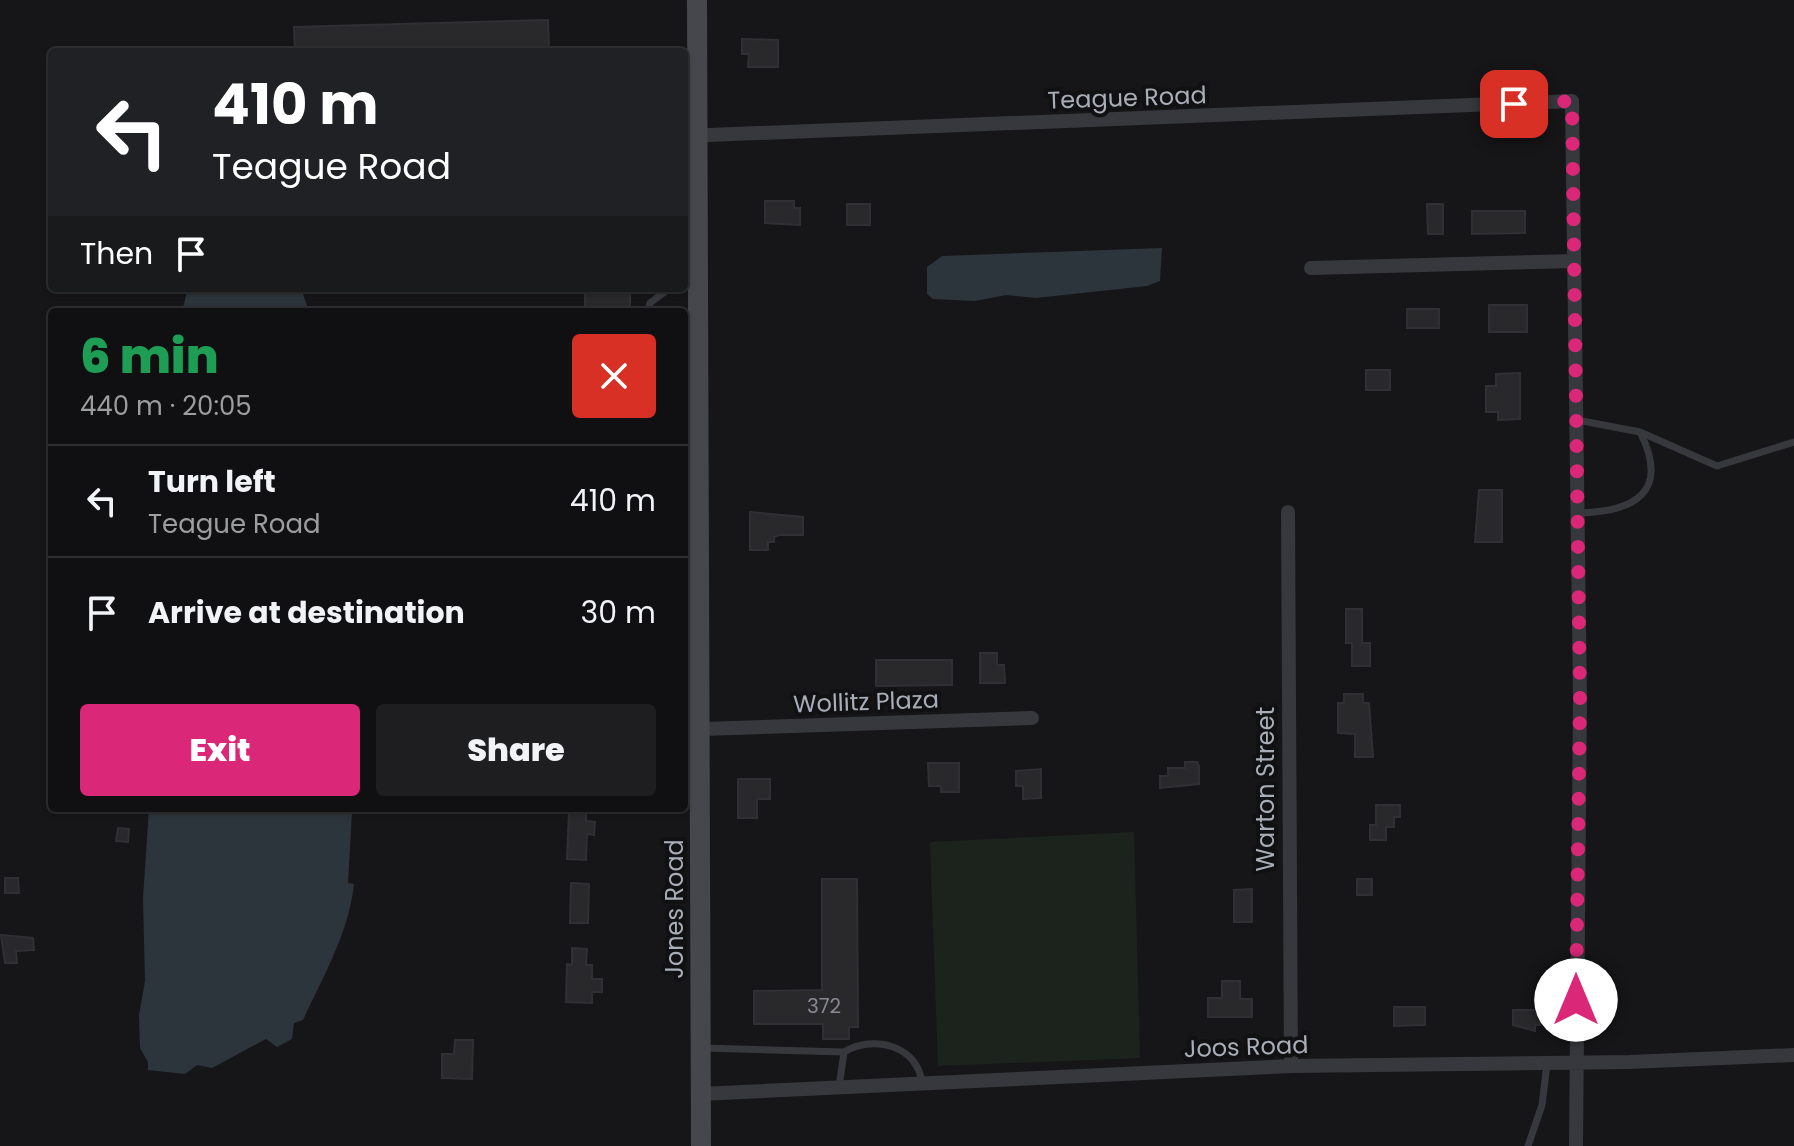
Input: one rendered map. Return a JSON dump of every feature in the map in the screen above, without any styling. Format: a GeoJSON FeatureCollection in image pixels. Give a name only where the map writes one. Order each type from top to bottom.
{"type":"FeatureCollection","features":[{"type":"Feature","properties":{"kind":"street","name":"Jones Road"},"geometry":{"type":"LineString","coordinates":[[697,0],[691,137],[691,281],[702,729],[701,1146]]}},
{"type":"Feature","properties":{"kind":"street","name":"Teague Road"},"geometry":{"type":"LineString","coordinates":[[691,137],[1572,101],[1574,261]]}},
{"type":"Feature","properties":{"kind":"street"},"geometry":{"type":"LineString","coordinates":[[1311,268],[1574,261],[1580,707],[1576,1146]]}},
{"type":"Feature","properties":{"kind":"street","name":"Warton Street"},"geometry":{"type":"LineString","coordinates":[[1288,512],[1291,1066]]}},
{"type":"Feature","properties":{"kind":"street","name":"Wollitz Plaza"},"geometry":{"type":"LineString","coordinates":[[702,729],[1032,718]]}},
{"type":"Feature","properties":{"kind":"street","name":"Joos Road"},"geometry":{"type":"LineString","coordinates":[[701,1094],[1291,1066],[1794,1055]]}},
{"type":"Feature","properties":{"kind":"lane"},"geometry":{"type":"LineString","coordinates":[[648,308],[650,303],[665,292]]}},
{"type":"Feature","properties":{"kind":"lane"},"geometry":{"type":"LineString","coordinates":[[1577,420],[1640,432],[1717,466],[1730,465],[1794,442]]}},
{"type":"Feature","properties":{"kind":"lane"},"geometry":{"type":"LineString","coordinates":[[1578,513],[1623,509],[1638,502],[1649,480],[1649,460],[1640,432]]}},
{"type":"Feature","properties":{"kind":"lane"},"geometry":{"type":"LineString","coordinates":[[701,1048],[844,1052],[859,1043],[876,1043],[909,1053],[921,1071],[922,1084]]}},
{"type":"Feature","properties":{"kind":"lane"},"geometry":{"type":"LineString","coordinates":[[839,1087],[844,1052]]}},
{"type":"Feature","properties":{"kind":"lane"},"geometry":{"type":"LineString","coordinates":[[1528,1146],[1542,1105],[1547,1062]]}},
{"type":"Feature","properties":{"kind":"shaded area"},"geometry":{"type":"Polygon","coordinates":[[[1162,248],[1160,281],[1147,286],[1036,298],[1006,295],[975,301],[933,299],[927,294],[927,267],[942,256],[1162,248]]]}},
{"type":"Feature","properties":{"kind":"shaded area"},"geometry":{"type":"Polygon","coordinates":[[[187,292],[302,292],[308,308],[183,308],[187,292]]]}},
{"type":"Feature","properties":{"kind":"shaded area"},"geometry":{"type":"Polygon","coordinates":[[[149,812],[352,812],[348,883],[354,884],[347,919],[303,1020],[294,1023],[292,1039],[277,1047],[266,1039],[212,1068],[197,1065],[185,1074],[148,1070],[148,1062],[140,1048],[139,1015],[145,981],[143,898],[149,812]]]}},
{"type":"Feature","properties":{"kind":"shaded area"},"geometry":{"type":"Polygon","coordinates":[[[1134,832],[1140,1058],[938,1066],[930,842],[1134,832]]]}},
{"type":"Feature","properties":{"kind":"building"},"geometry":{"type":"Polygon","coordinates":[[[548,20],[549,48],[295,48],[294,27],[548,20]]]}},
{"type":"Feature","properties":{"kind":"building"},"geometry":{"type":"Polygon","coordinates":[[[742,39],[778,40],[778,67],[748,67],[749,54],[742,54],[742,39]]]}},
{"type":"Feature","properties":{"kind":"building"},"geometry":{"type":"Polygon","coordinates":[[[765,201],[794,201],[794,208],[800,208],[800,225],[765,223],[765,201]]]}},
{"type":"Feature","properties":{"kind":"building"},"geometry":{"type":"Polygon","coordinates":[[[847,204],[870,204],[870,225],[847,225],[847,204]]]}},
{"type":"Feature","properties":{"kind":"building"},"geometry":{"type":"Polygon","coordinates":[[[1427,204],[1443,204],[1443,234],[1428,234],[1427,204]]]}},
{"type":"Feature","properties":{"kind":"building"},"geometry":{"type":"Polygon","coordinates":[[[1472,211],[1525,211],[1525,233],[1472,234],[1472,211]]]}},
{"type":"Feature","properties":{"kind":"building"},"geometry":{"type":"Polygon","coordinates":[[[585,292],[630,292],[630,308],[585,308],[585,292]]]}},
{"type":"Feature","properties":{"kind":"building"},"geometry":{"type":"Polygon","coordinates":[[[1489,305],[1527,305],[1527,332],[1489,332],[1489,305]]]}},
{"type":"Feature","properties":{"kind":"building"},"geometry":{"type":"Polygon","coordinates":[[[1407,309],[1439,309],[1439,328],[1407,328],[1407,309]]]}},
{"type":"Feature","properties":{"kind":"building"},"geometry":{"type":"Polygon","coordinates":[[[1366,370],[1390,370],[1390,390],[1366,390],[1366,370]]]}},
{"type":"Feature","properties":{"kind":"building"},"geometry":{"type":"Polygon","coordinates":[[[1520,373],[1520,419],[1498,420],[1498,412],[1486,412],[1486,386],[1496,386],[1496,374],[1520,373]]]}},
{"type":"Feature","properties":{"kind":"building"},"geometry":{"type":"Polygon","coordinates":[[[1479,490],[1502,490],[1502,542],[1475,542],[1479,490]]]}},
{"type":"Feature","properties":{"kind":"building"},"geometry":{"type":"Polygon","coordinates":[[[750,512],[803,517],[803,535],[779,535],[774,537],[774,542],[768,542],[768,550],[750,550],[750,512]]]}},
{"type":"Feature","properties":{"kind":"building"},"geometry":{"type":"Polygon","coordinates":[[[1346,609],[1362,609],[1362,643],[1370,643],[1370,666],[1352,666],[1352,643],[1346,643],[1346,609]]]}},
{"type":"Feature","properties":{"kind":"building"},"geometry":{"type":"Polygon","coordinates":[[[980,653],[997,653],[997,665],[1004,665],[1005,683],[980,683],[980,653]]]}},
{"type":"Feature","properties":{"kind":"building"},"geometry":{"type":"Polygon","coordinates":[[[876,660],[952,660],[952,685],[876,686],[876,660]]]}},
{"type":"Feature","properties":{"kind":"building"},"geometry":{"type":"Polygon","coordinates":[[[1344,694],[1363,694],[1363,703],[1369,703],[1373,757],[1355,757],[1355,734],[1338,733],[1338,703],[1344,703],[1344,694]]]}},
{"type":"Feature","properties":{"kind":"building"},"geometry":{"type":"Polygon","coordinates":[[[1185,762],[1197,762],[1199,784],[1160,788],[1160,776],[1168,776],[1168,768],[1185,768],[1185,762]]]}},
{"type":"Feature","properties":{"kind":"building"},"geometry":{"type":"Polygon","coordinates":[[[928,763],[959,763],[959,792],[941,792],[941,786],[929,786],[928,763]]]}},
{"type":"Feature","properties":{"kind":"building"},"geometry":{"type":"Polygon","coordinates":[[[1041,769],[1041,798],[1023,799],[1023,786],[1016,786],[1016,771],[1041,769]]]}},
{"type":"Feature","properties":{"kind":"building"},"geometry":{"type":"Polygon","coordinates":[[[738,779],[770,779],[770,799],[757,799],[757,818],[738,818],[738,779]]]}},
{"type":"Feature","properties":{"kind":"building"},"geometry":{"type":"Polygon","coordinates":[[[1376,805],[1400,805],[1400,817],[1394,817],[1394,827],[1386,827],[1386,840],[1370,840],[1370,825],[1376,825],[1376,805]]]}},
{"type":"Feature","properties":{"kind":"building"},"geometry":{"type":"Polygon","coordinates":[[[569,812],[586,813],[586,821],[595,822],[594,835],[587,834],[586,860],[567,859],[569,812]]]}},
{"type":"Feature","properties":{"kind":"building"},"geometry":{"type":"Polygon","coordinates":[[[118,828],[129,829],[128,842],[116,841],[118,828]]]}},
{"type":"Feature","properties":{"kind":"building"},"geometry":{"type":"Polygon","coordinates":[[[5,878],[18,878],[19,893],[5,893],[5,878]]]}},
{"type":"Feature","properties":{"kind":"building"},"geometry":{"type":"Polygon","coordinates":[[[822,879],[857,879],[858,1027],[849,1027],[849,1039],[823,1039],[823,1024],[754,1024],[754,991],[822,990],[822,879]]]}},
{"type":"Feature","properties":{"kind":"building"},"geometry":{"type":"Polygon","coordinates":[[[1357,879],[1372,879],[1372,895],[1357,895],[1357,879]]]}},
{"type":"Feature","properties":{"kind":"building"},"geometry":{"type":"Polygon","coordinates":[[[571,883],[589,884],[588,923],[570,923],[571,883]]]}},
{"type":"Feature","properties":{"kind":"building"},"geometry":{"type":"Polygon","coordinates":[[[1252,889],[1252,922],[1234,922],[1234,890],[1252,889]]]}},
{"type":"Feature","properties":{"kind":"building"},"geometry":{"type":"Polygon","coordinates":[[[1,935],[33,938],[34,950],[16,951],[17,963],[5,963],[1,935]]]}},
{"type":"Feature","properties":{"kind":"building"},"geometry":{"type":"Polygon","coordinates":[[[572,948],[587,949],[586,965],[592,965],[592,979],[602,979],[602,992],[592,992],[592,1003],[566,1002],[567,964],[572,965],[572,948]]]}},
{"type":"Feature","properties":{"kind":"building"},"geometry":{"type":"Polygon","coordinates":[[[1222,981],[1240,981],[1240,999],[1252,999],[1252,1017],[1208,1017],[1208,998],[1222,998],[1222,981]]]}},
{"type":"Feature","properties":{"kind":"building"},"geometry":{"type":"Polygon","coordinates":[[[1394,1007],[1425,1007],[1425,1025],[1394,1026],[1394,1007]]]}},
{"type":"Feature","properties":{"kind":"building"},"geometry":{"type":"Polygon","coordinates":[[[1513,1010],[1540,1010],[1540,1025],[1535,1025],[1535,1031],[1513,1025],[1513,1010]]]}},
{"type":"Feature","properties":{"kind":"building"},"geometry":{"type":"Polygon","coordinates":[[[455,1040],[473,1040],[472,1079],[442,1078],[442,1054],[454,1054],[455,1040]]]}},
{"type":"Feature","properties":{"kind":"route"},"geometry":{"type":"LineString","coordinates":[[1514,104],[1572,101],[1580,698],[1576,1000]]}}]}
